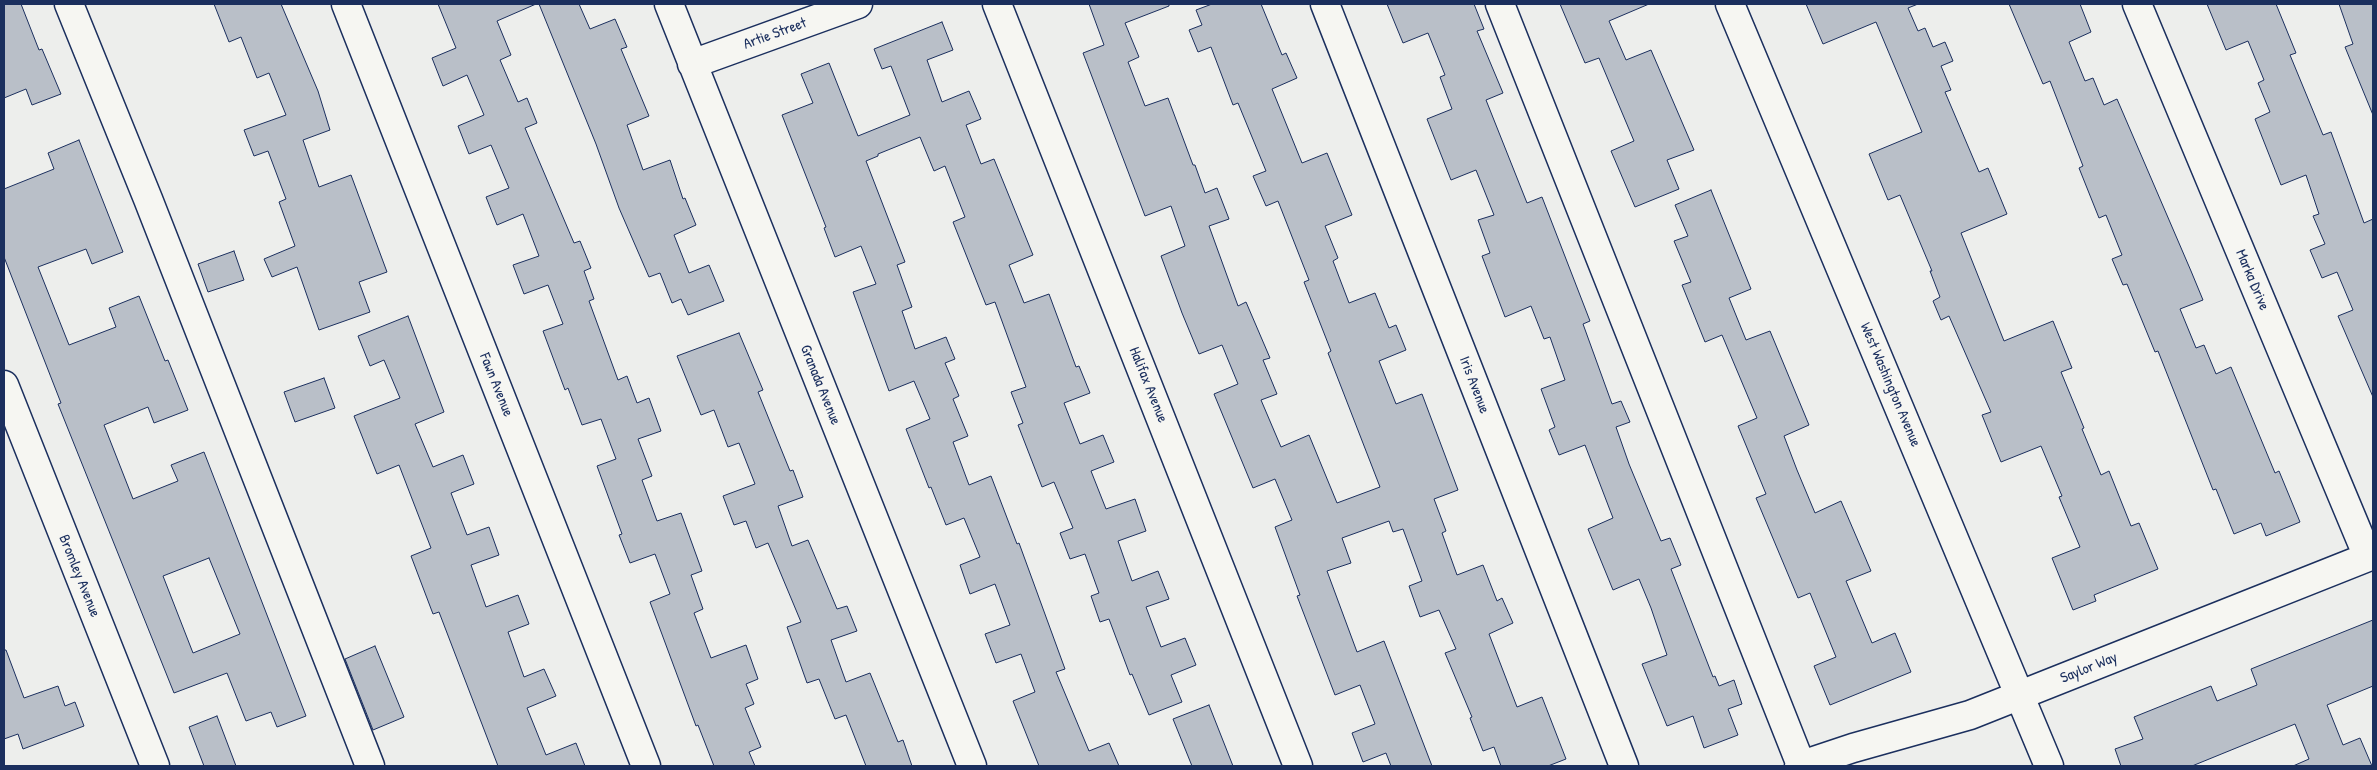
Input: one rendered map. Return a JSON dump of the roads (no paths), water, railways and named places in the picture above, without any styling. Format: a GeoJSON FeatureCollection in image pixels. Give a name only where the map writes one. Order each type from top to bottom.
{"type":"FeatureCollection","features":[{"type":"Feature","properties":{"kind":"street"},"geometry":{"type":"LineString","coordinates":[[69,4],[148,199],[370,766]]}},
{"type":"Feature","properties":{"kind":"street","name":"Fawn Avenue"},"geometry":{"type":"LineString","coordinates":[[346,4],[646,766]]}},
{"type":"Feature","properties":{"kind":"street","name":"Granada Avenue"},"geometry":{"type":"LineString","coordinates":[[669,4],[972,766]]}},
{"type":"Feature","properties":{"kind":"street","name":"Artie Street"},"geometry":{"type":"LineString","coordinates":[[692,64],[858,4]]}},
{"type":"Feature","properties":{"kind":"street","name":"Halifax Avenue"},"geometry":{"type":"LineString","coordinates":[[997,4],[1298,766]]}},
{"type":"Feature","properties":{"kind":"street","name":"Iris Avenue"},"geometry":{"type":"LineString","coordinates":[[1325,4],[1624,766]]}},
{"type":"Feature","properties":{"kind":"street"},"geometry":{"type":"LineString","coordinates":[[1500,4],[1800,766]]}},
{"type":"Feature","properties":{"kind":"street","name":"West Washington Avenue"},"geometry":{"type":"LineString","coordinates":[[1730,4],[2049,766]]}},
{"type":"Feature","properties":{"kind":"street","name":"Marka Drive"},"geometry":{"type":"LineString","coordinates":[[2136,4],[2371,556]]}},
{"type":"Feature","properties":{"kind":"street","name":"Bromley Avenue"},"geometry":{"type":"LineString","coordinates":[[4,385],[155,766]]}},
{"type":"Feature","properties":{"kind":"street","name":"Saylor Way"},"geometry":{"type":"LineString","coordinates":[[1800,766],[1853,748],[1970,715],[2371,556]]}}]}
